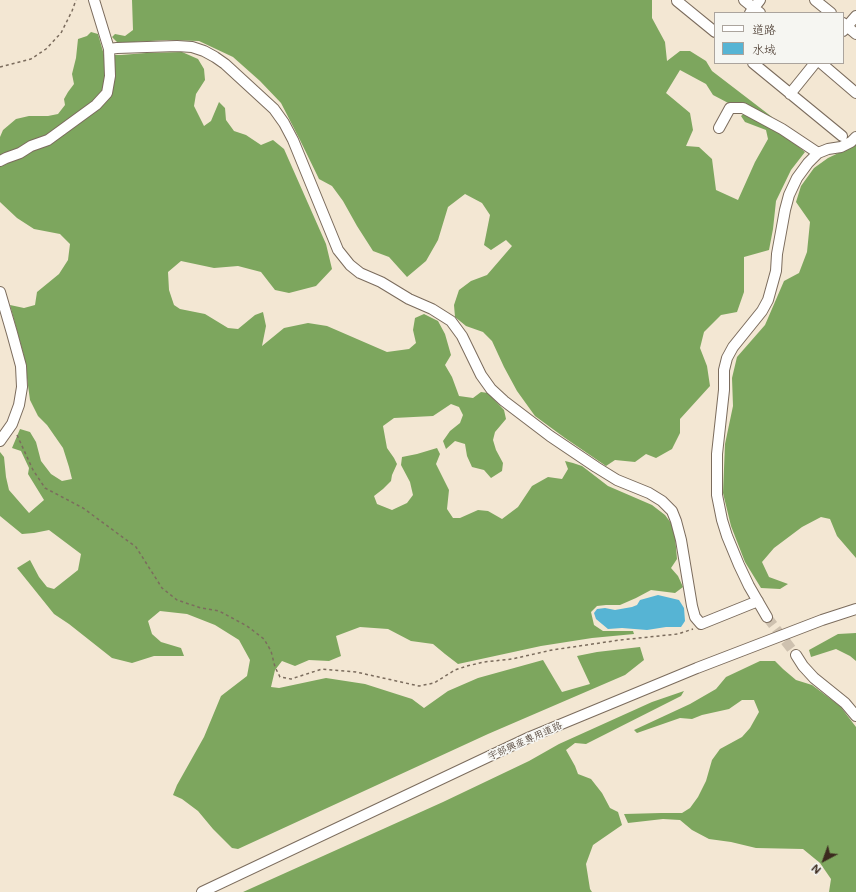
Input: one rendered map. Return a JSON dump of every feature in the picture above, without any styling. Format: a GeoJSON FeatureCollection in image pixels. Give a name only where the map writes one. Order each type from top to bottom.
{"type":"FeatureCollection","features":[{"type":"Feature","properties":{"kind":"street"},"geometry":{"type":"LineString","coordinates":[[0,161],[20,153],[31,146],[48,140],[96,105],[107,93],[110,76],[109,49],[94,0]]}},
{"type":"Feature","properties":{"kind":"street"},"geometry":{"type":"LineString","coordinates":[[677,0],[676,1],[714,31]]}},
{"type":"Feature","properties":{"kind":"street"},"geometry":{"type":"LineString","coordinates":[[744,0],[756,8]]}},
{"type":"Feature","properties":{"kind":"street"},"geometry":{"type":"LineString","coordinates":[[815,0],[830,12]]}},
{"type":"Feature","properties":{"kind":"street"},"geometry":{"type":"LineString","coordinates":[[856,16],[844,27],[856,34]]}},
{"type":"Feature","properties":{"kind":"street"},"geometry":{"type":"LineString","coordinates":[[109,49],[176,46],[192,47],[204,51],[225,64],[274,108],[284,123],[293,140],[338,250],[350,266],[360,273],[381,282],[409,299],[432,309],[451,321],[462,336],[481,375],[491,389],[504,401],[550,436],[596,468],[617,480],[649,493],[662,501],[672,511],[681,540],[695,617],[702,624],[758,601]]}},
{"type":"Feature","properties":{"kind":"street"},"geometry":{"type":"LineString","coordinates":[[754,64],[842,136]]}},
{"type":"Feature","properties":{"kind":"street"},"geometry":{"type":"LineString","coordinates":[[790,94],[814,64]]}},
{"type":"Feature","properties":{"kind":"street"},"geometry":{"type":"LineString","coordinates":[[821,64],[856,93]]}},
{"type":"Feature","properties":{"kind":"street"},"geometry":{"type":"LineString","coordinates":[[719,128],[730,108],[744,108],[782,129],[818,153]]}},
{"type":"Feature","properties":{"kind":"street"},"geometry":{"type":"LineString","coordinates":[[767,617],[746,579],[727,536],[717,495],[717,454],[724,390],[724,370],[727,358],[733,347],[762,311],[768,300],[776,270],[789,194],[797,178],[808,162],[818,153],[828,149],[841,147],[851,142],[856,137]]}},
{"type":"Feature","properties":{"kind":"street"},"geometry":{"type":"LineString","coordinates":[[0,292],[21,366],[22,387],[19,405],[12,424],[0,441]]}},
{"type":"Feature","properties":{"kind":"street","name":"宇部興産専用道路"},"geometry":{"type":"LineString","coordinates":[[202,892],[537,734],[697,668],[822,620],[856,609]]}},
{"type":"Feature","properties":{"kind":"street"},"geometry":{"type":"LineString","coordinates":[[796,655],[803,666],[814,678],[844,703],[856,716]]}},
{"type":"Feature","properties":{"kind":"path"},"geometry":{"type":"LineString","coordinates":[[0,67],[31,59],[46,49],[60,33],[76,0]]}},
{"type":"Feature","properties":{"kind":"path"},"geometry":{"type":"LineString","coordinates":[[12,424],[33,470],[45,488],[83,508],[136,547],[162,588],[177,600],[202,608],[219,611],[247,626],[264,639],[271,651],[275,667],[280,677],[291,679],[322,669],[356,672],[419,686],[434,683],[455,670],[484,662],[512,659],[552,650],[620,640],[678,634],[691,630],[702,624]]}},
{"type":"Feature","properties":{"kind":"green space"},"geometry":{"type":"Polygon","coordinates":[[[132,0],[652,0],[652,18],[665,42],[667,61],[680,51],[690,51],[706,61],[712,71],[772,117],[734,106],[713,95],[706,84],[680,70],[666,93],[690,113],[693,130],[686,146],[699,147],[712,159],[716,190],[738,200],[755,162],[768,139],[766,130],[745,122],[741,116],[747,111],[787,137],[805,152],[791,170],[776,201],[769,250],[744,257],[744,292],[737,312],[721,315],[704,332],[700,348],[707,366],[710,386],[680,419],[680,433],[672,449],[656,458],[646,454],[635,462],[615,460],[606,466],[535,416],[517,391],[492,341],[483,332],[466,326],[455,317],[454,305],[459,290],[471,281],[487,275],[512,246],[506,240],[491,250],[484,245],[490,215],[482,203],[465,194],[448,207],[438,240],[426,261],[407,277],[389,257],[373,251],[343,201],[332,186],[319,179],[281,103],[260,81],[233,57],[199,41],[167,40],[118,43],[112,37],[115,34],[125,36],[133,30],[132,0]]]}},
{"type":"Feature","properties":{"kind":"green space"},"geometry":{"type":"Polygon","coordinates":[[[91,32],[98,34],[104,55],[182,52],[198,59],[204,69],[205,80],[196,94],[194,106],[204,126],[211,121],[219,102],[225,108],[226,120],[234,131],[246,135],[261,145],[273,140],[284,149],[326,244],[332,269],[316,286],[289,293],[275,290],[261,272],[238,266],[214,268],[181,261],[168,272],[169,290],[174,305],[180,309],[205,314],[228,328],[238,329],[255,315],[263,312],[266,326],[262,346],[284,328],[308,323],[327,326],[387,352],[409,349],[416,343],[413,330],[415,318],[424,314],[438,321],[445,334],[451,355],[445,365],[452,377],[459,396],[473,398],[481,392],[488,393],[504,410],[506,419],[495,432],[493,440],[496,450],[503,463],[502,471],[491,478],[484,470],[472,467],[467,456],[465,444],[455,441],[446,449],[443,441],[450,431],[460,423],[463,415],[459,407],[451,404],[433,416],[394,418],[383,426],[387,448],[397,464],[391,481],[374,496],[377,504],[392,510],[407,503],[413,495],[410,482],[401,465],[402,457],[437,448],[440,454],[436,464],[449,490],[447,509],[453,518],[460,518],[478,510],[488,511],[502,519],[518,507],[532,486],[548,477],[562,479],[568,469],[565,461],[582,466],[608,486],[652,505],[665,515],[671,523],[675,536],[677,559],[671,568],[678,576],[683,587],[675,593],[651,590],[620,605],[597,606],[591,612],[594,625],[603,631],[633,631],[634,634],[592,638],[541,646],[458,664],[433,644],[411,641],[388,629],[360,627],[336,636],[341,656],[329,661],[309,660],[295,666],[282,661],[275,670],[271,687],[279,688],[326,678],[365,684],[412,699],[424,708],[448,691],[478,678],[543,660],[562,692],[590,684],[577,656],[640,647],[644,660],[625,675],[488,734],[238,849],[232,848],[198,811],[182,799],[173,795],[204,737],[221,696],[247,676],[250,660],[239,640],[215,625],[187,614],[160,611],[148,621],[152,634],[161,642],[181,648],[184,656],[154,656],[132,663],[112,658],[54,614],[17,568],[30,560],[39,577],[47,587],[54,589],[78,570],[81,554],[49,530],[22,534],[0,516],[0,452],[4,457],[9,490],[29,513],[44,500],[28,474],[29,468],[21,451],[12,448],[20,429],[30,432],[36,442],[41,461],[51,474],[62,481],[72,479],[63,448],[47,425],[38,416],[30,400],[24,356],[10,305],[24,308],[35,305],[37,292],[59,274],[68,260],[70,244],[60,234],[34,229],[17,218],[0,202],[0,137],[3,130],[16,119],[29,116],[48,116],[58,114],[65,105],[64,99],[74,84],[72,74],[76,58],[78,39],[87,36],[91,32]]]}},
{"type":"Feature","properties":{"kind":"green space"},"geometry":{"type":"Polygon","coordinates":[[[856,143],[856,558],[837,536],[830,519],[821,517],[802,527],[774,548],[762,562],[769,577],[788,584],[780,589],[761,588],[745,562],[731,526],[723,493],[725,444],[733,406],[732,378],[737,357],[765,325],[784,281],[799,273],[807,252],[810,222],[796,202],[801,186],[814,168],[828,158],[856,143]]]}},
{"type":"Feature","properties":{"kind":"green space"},"geometry":{"type":"Polygon","coordinates":[[[856,633],[856,661],[850,656],[836,649],[811,657],[809,650],[838,634],[856,633]]]}},
{"type":"Feature","properties":{"kind":"green space"},"geometry":{"type":"Polygon","coordinates":[[[760,661],[775,661],[796,680],[812,685],[840,706],[856,727],[856,892],[829,892],[831,879],[820,863],[803,849],[756,848],[709,839],[692,830],[680,820],[663,819],[628,823],[624,814],[682,813],[690,808],[698,797],[706,781],[712,760],[720,749],[742,737],[750,728],[759,712],[754,700],[742,700],[729,709],[702,715],[692,719],[680,718],[637,733],[634,730],[690,704],[716,689],[726,677],[760,661]]]}},
{"type":"Feature","properties":{"kind":"green space"},"geometry":{"type":"Polygon","coordinates":[[[684,691],[681,696],[586,744],[575,743],[566,750],[578,774],[591,779],[602,793],[610,808],[618,812],[622,825],[593,845],[586,864],[590,889],[592,892],[243,892],[443,802],[529,761],[559,744],[652,702],[684,691]]]}},
{"type":"Feature","properties":{"kind":"water"},"geometry":{"type":"Polygon","coordinates":[[[658,595],[679,600],[684,608],[685,621],[681,627],[666,627],[647,630],[622,628],[608,629],[596,619],[594,613],[597,609],[605,608],[615,610],[632,607],[637,605],[640,600],[658,595]]]}},
{"type":"Feature","properties":{"kind":"tunnel"},"geometry":{"type":"LineString","coordinates":[[767,617],[796,655]]}}]}
